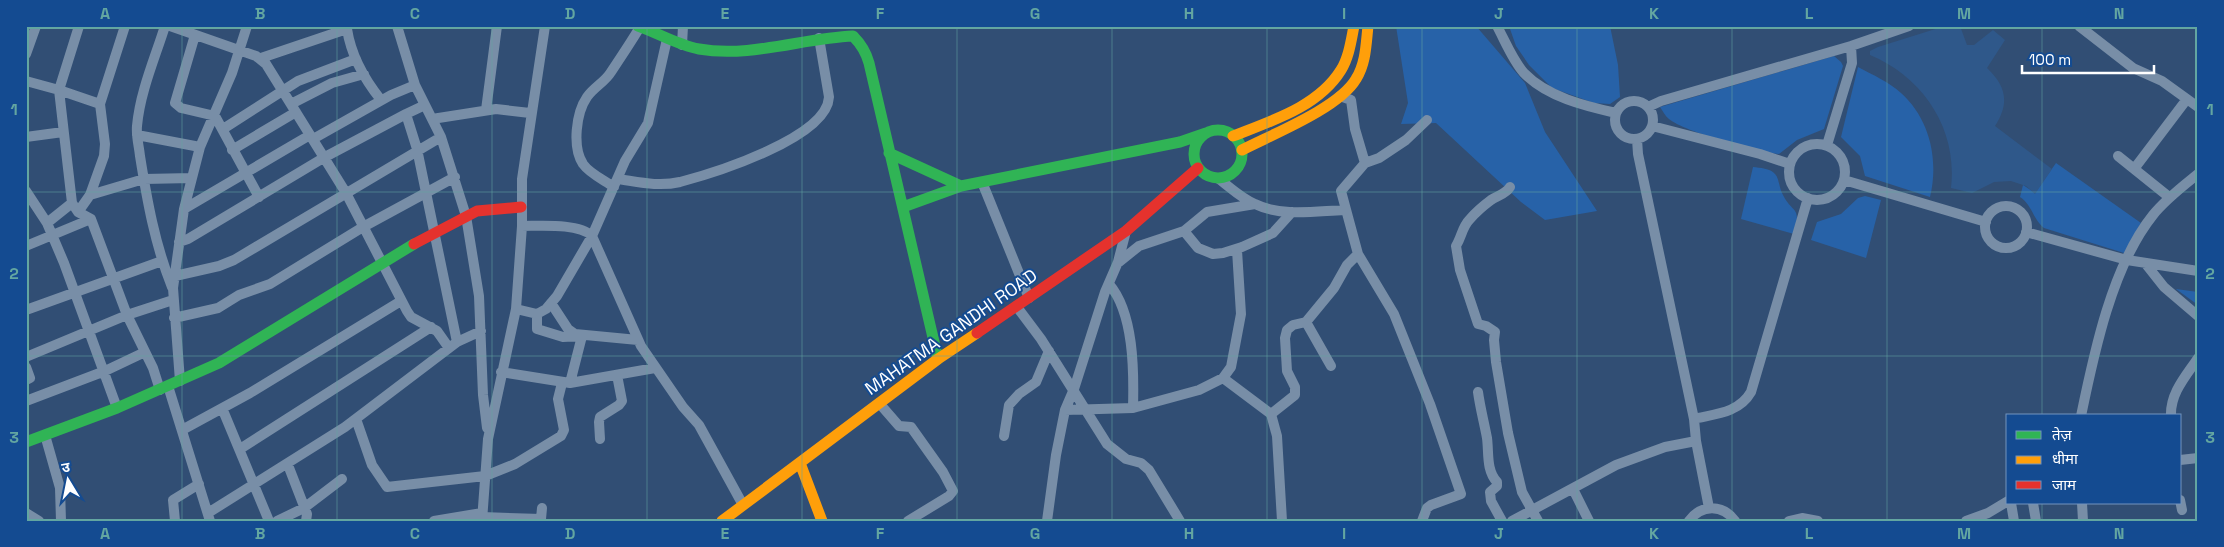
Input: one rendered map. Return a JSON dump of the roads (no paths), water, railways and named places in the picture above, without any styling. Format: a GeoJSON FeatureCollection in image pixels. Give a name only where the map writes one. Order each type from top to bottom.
{"type":"FeatureCollection","features":[{"type":"Feature","properties":{"kind":"street"},"geometry":{"type":"LineString","coordinates":[[26,54],[36,26]]}},
{"type":"Feature","properties":{"kind":"street"},"geometry":{"type":"LineString","coordinates":[[79,26],[59,90],[72,203],[78,212],[91,219],[127,315],[164,388],[182,430],[209,517],[356,419],[453,344],[481,331]]}},
{"type":"Feature","properties":{"kind":"street"},"geometry":{"type":"LineString","coordinates":[[78,212],[90,195],[104,156],[105,144],[100,104],[125,26]]}},
{"type":"Feature","properties":{"kind":"street"},"geometry":{"type":"LineString","coordinates":[[165,26],[143,94],[136,127],[144,179],[162,261],[173,288]]}},
{"type":"Feature","properties":{"kind":"street"},"geometry":{"type":"LineString","coordinates":[[170,26],[261,58],[346,193],[411,317],[431,327],[453,344]]}},
{"type":"Feature","properties":{"kind":"street"},"geometry":{"type":"LineString","coordinates":[[180,381],[173,288],[184,209],[200,147],[215,116],[247,26]]}},
{"type":"Feature","properties":{"kind":"street"},"geometry":{"type":"LineString","coordinates":[[396,26],[416,85],[441,137],[466,216],[479,296],[483,395],[488,439]]}},
{"type":"Feature","properties":{"kind":"street"},"geometry":{"type":"LineString","coordinates":[[486,110],[496,26]]}},
{"type":"Feature","properties":{"kind":"street"},"geometry":{"type":"LineString","coordinates":[[482,517],[488,439],[516,309],[522,226],[522,179],[530,113],[546,26]]}},
{"type":"Feature","properties":{"kind":"street"},"geometry":{"type":"LineString","coordinates":[[819,38],[829,105],[824,113],[792,137],[752,159],[673,184],[616,183],[588,170],[583,163],[577,145],[578,123],[582,106],[587,98],[611,73],[639,26],[682,45],[707,50],[740,50],[854,31],[867,55],[938,359]]}},
{"type":"Feature","properties":{"kind":"street"},"geometry":{"type":"LineString","coordinates":[[682,45],[683,26]]}},
{"type":"Feature","properties":{"kind":"street"},"geometry":{"type":"LineString","coordinates":[[1233,136],[1303,105],[1326,89],[1337,77],[1350,53],[1354,26]]}},
{"type":"Feature","properties":{"kind":"street"},"geometry":{"type":"LineString","coordinates":[[1242,150],[1340,96],[1352,84],[1360,72],[1366,49],[1368,26]]}},
{"type":"Feature","properties":{"kind":"street"},"geometry":{"type":"LineString","coordinates":[[1497,26],[1524,73],[1549,91],[1584,106],[1616,113]]}},
{"type":"Feature","properties":{"kind":"street"},"geometry":{"type":"LineString","coordinates":[[1648,107],[1661,101],[1851,46],[1909,26]]}},
{"type":"Feature","properties":{"kind":"street"},"geometry":{"type":"LineString","coordinates":[[2079,26],[2133,68],[2162,81],[2198,107]]}},
{"type":"Feature","properties":{"kind":"street"},"geometry":{"type":"LineString","coordinates":[[261,58],[348,28],[349,42],[356,59],[381,100]]}},
{"type":"Feature","properties":{"kind":"street"},"geometry":{"type":"LineString","coordinates":[[195,35],[175,103],[181,108],[215,116],[259,197]]}},
{"type":"Feature","properties":{"kind":"street"},"geometry":{"type":"LineString","coordinates":[[516,309],[537,314],[543,312],[551,303],[592,236],[631,151],[648,124],[667,39]]}},
{"type":"Feature","properties":{"kind":"street"},"geometry":{"type":"LineString","coordinates":[[1827,145],[1852,62],[1851,46]]}},
{"type":"Feature","properties":{"kind":"street"},"geometry":{"type":"LineString","coordinates":[[223,129],[309,76],[356,59]]}},
{"type":"Feature","properties":{"kind":"street"},"geometry":{"type":"LineString","coordinates":[[232,150],[332,84],[364,74]]}},
{"type":"Feature","properties":{"kind":"street"},"geometry":{"type":"LineString","coordinates":[[26,81],[100,104]]}},
{"type":"Feature","properties":{"kind":"street"},"geometry":{"type":"LineString","coordinates":[[184,209],[381,100],[416,85]]}},
{"type":"Feature","properties":{"kind":"street"},"geometry":{"type":"LineString","coordinates":[[1340,96],[1351,100],[1355,129],[1365,163]]}},
{"type":"Feature","properties":{"kind":"street"},"geometry":{"type":"LineString","coordinates":[[2134,169],[2187,99]]}},
{"type":"Feature","properties":{"kind":"street"},"geometry":{"type":"LineString","coordinates":[[1639,102],[1648,107],[1652,114],[1652,126],[1645,136],[1630,139],[1618,129],[1616,113],[1625,104],[1639,102]]}},
{"type":"Feature","properties":{"kind":"street"},"geometry":{"type":"LineString","coordinates":[[179,242],[188,239],[325,157],[425,105]]}},
{"type":"Feature","properties":{"kind":"street"},"geometry":{"type":"LineString","coordinates":[[432,119],[486,110],[512,110],[530,113]]}},
{"type":"Feature","properties":{"kind":"street"},"geometry":{"type":"LineString","coordinates":[[406,114],[417,150],[426,192],[453,344]]}},
{"type":"Feature","properties":{"kind":"street"},"geometry":{"type":"LineString","coordinates":[[1422,521],[1427,508],[1431,505],[1462,494],[1430,404],[1394,314],[1358,254],[1344,210],[1341,191],[1365,163],[1379,158],[1399,145],[1427,120]]}},
{"type":"Feature","properties":{"kind":"street"},"geometry":{"type":"LineString","coordinates":[[1652,126],[1760,154],[1790,164]]}},
{"type":"Feature","properties":{"kind":"street"},"geometry":{"type":"LineString","coordinates":[[903,207],[961,186],[1180,142],[1206,133],[1223,131],[1233,136],[1242,150],[1241,162],[1235,171],[1219,178]]}},
{"type":"Feature","properties":{"kind":"street"},"geometry":{"type":"LineString","coordinates":[[26,137],[63,132]]}},
{"type":"Feature","properties":{"kind":"street"},"geometry":{"type":"LineString","coordinates":[[1206,133],[1198,141],[1194,151],[1198,168],[1208,176],[1219,178],[1242,197],[1255,204],[1292,212],[1344,210]]}},
{"type":"Feature","properties":{"kind":"street"},"geometry":{"type":"LineString","coordinates":[[137,135],[200,147]]}},
{"type":"Feature","properties":{"kind":"street"},"geometry":{"type":"LineString","coordinates":[[175,276],[219,266],[234,260],[441,137]]}},
{"type":"Feature","properties":{"kind":"street"},"geometry":{"type":"LineString","coordinates":[[1636,138],[1694,420],[1696,441],[1709,508]]}},
{"type":"Feature","properties":{"kind":"street"},"geometry":{"type":"LineString","coordinates":[[1815,144],[1827,145],[1838,153],[1843,161],[1844,180],[1838,190],[1830,196],[1819,200],[1808,198],[1799,193],[1792,185],[1789,175],[1790,164],[1795,154],[1804,146],[1815,144]]}},
{"type":"Feature","properties":{"kind":"street"},"geometry":{"type":"LineString","coordinates":[[889,153],[961,186]]}},
{"type":"Feature","properties":{"kind":"street"},"geometry":{"type":"LineString","coordinates":[[2118,156],[2170,197]]}},
{"type":"Feature","properties":{"kind":"street","name":"MAHATMA GANDHI ROAD"},"geometry":{"type":"LineString","coordinates":[[722,521],[938,359],[1126,231],[1198,168]]}},
{"type":"Feature","properties":{"kind":"street"},"geometry":{"type":"LineString","coordinates":[[2082,414],[2094,356],[2107,313],[2127,260],[2139,235],[2170,197],[2198,174]]}},
{"type":"Feature","properties":{"kind":"street"},"geometry":{"type":"LineString","coordinates":[[174,318],[218,308],[239,296],[270,284],[363,227],[455,177]]}},
{"type":"Feature","properties":{"kind":"street"},"geometry":{"type":"LineString","coordinates":[[90,195],[144,179],[192,178]]}},
{"type":"Feature","properties":{"kind":"street"},"geometry":{"type":"LineString","coordinates":[[1844,180],[1986,222]]}},
{"type":"Feature","properties":{"kind":"street"},"geometry":{"type":"LineString","coordinates":[[982,182],[1029,298]]}},
{"type":"Feature","properties":{"kind":"street"},"geometry":{"type":"LineString","coordinates":[[1510,187],[1507,192],[1492,199],[1466,222],[1462,227],[1461,237],[1456,246],[1460,270],[1478,324],[1486,326],[1495,332],[1496,362],[1508,434],[1522,492],[1538,521]]}},
{"type":"Feature","properties":{"kind":"street"},"geometry":{"type":"LineString","coordinates":[[26,191],[30,205],[47,223],[52,234],[105,371],[117,408]]}},
{"type":"Feature","properties":{"kind":"street"},"geometry":{"type":"LineString","coordinates":[[1694,420],[1735,409],[1747,400],[1751,392],[1808,198]]}},
{"type":"Feature","properties":{"kind":"street"},"geometry":{"type":"LineString","coordinates":[[47,223],[72,203]]}},
{"type":"Feature","properties":{"kind":"street"},"geometry":{"type":"LineString","coordinates":[[1118,262],[1139,246],[1184,230],[1207,212],[1255,204]]}},
{"type":"Feature","properties":{"kind":"street"},"geometry":{"type":"LineString","coordinates":[[27,439],[45,435],[117,408],[219,363],[434,232],[466,216],[491,208],[522,207]]}},
{"type":"Feature","properties":{"kind":"street"},"geometry":{"type":"LineString","coordinates":[[2012,208],[2024,217],[2026,232],[2016,245],[2006,248],[2000,247],[1988,238],[1986,222],[1996,209],[2012,208]]}},
{"type":"Feature","properties":{"kind":"street"},"geometry":{"type":"LineString","coordinates":[[1184,230],[1198,248],[1203,251],[1223,253],[1237,250],[1273,233],[1292,212]]}},
{"type":"Feature","properties":{"kind":"street"},"geometry":{"type":"LineString","coordinates":[[26,246],[91,219]]}},
{"type":"Feature","properties":{"kind":"street"},"geometry":{"type":"LineString","coordinates":[[522,226],[572,228],[589,232],[638,340],[655,368],[698,425],[742,505]]}},
{"type":"Feature","properties":{"kind":"street"},"geometry":{"type":"LineString","coordinates":[[1047,521],[1056,455],[1066,410],[1118,262],[1126,231]]}},
{"type":"Feature","properties":{"kind":"street"},"geometry":{"type":"LineString","coordinates":[[2026,232],[2127,260],[2198,271]]}},
{"type":"Feature","properties":{"kind":"street"},"geometry":{"type":"LineString","coordinates":[[1066,410],[1133,408],[1199,390],[1223,378],[1231,367],[1241,314],[1237,250]]}},
{"type":"Feature","properties":{"kind":"street"},"geometry":{"type":"LineString","coordinates":[[1271,414],[1295,395],[1295,387],[1286,372],[1285,338],[1287,330],[1293,325],[1306,322],[1334,288],[1346,266],[1358,254]]}},
{"type":"Feature","properties":{"kind":"street"},"geometry":{"type":"LineString","coordinates":[[26,310],[162,261]]}},
{"type":"Feature","properties":{"kind":"street"},"geometry":{"type":"LineString","coordinates":[[2145,263],[2164,287],[2198,316]]}},
{"type":"Feature","properties":{"kind":"street"},"geometry":{"type":"LineString","coordinates":[[1109,284],[1120,298],[1132,351],[1134,366],[1133,408]]}},
{"type":"Feature","properties":{"kind":"street"},"geometry":{"type":"LineString","coordinates":[[26,358],[127,315],[174,300]]}},
{"type":"Feature","properties":{"kind":"street"},"geometry":{"type":"LineString","coordinates":[[182,430],[401,301]]}},
{"type":"Feature","properties":{"kind":"street"},"geometry":{"type":"LineString","coordinates":[[551,303],[568,330],[582,336]]}},
{"type":"Feature","properties":{"kind":"street"},"geometry":{"type":"LineString","coordinates":[[1017,307],[1036,330],[1107,444],[1126,459],[1141,464],[1149,470],[1180,521]]}},
{"type":"Feature","properties":{"kind":"street"},"geometry":{"type":"LineString","coordinates":[[537,314],[537,329],[564,337],[582,336],[638,340]]}},
{"type":"Feature","properties":{"kind":"street"},"geometry":{"type":"LineString","coordinates":[[1306,322],[1331,366]]}},
{"type":"Feature","properties":{"kind":"street"},"geometry":{"type":"LineString","coordinates":[[240,449],[431,327]]}},
{"type":"Feature","properties":{"kind":"street"},"geometry":{"type":"LineString","coordinates":[[356,419],[372,465],[387,487],[485,476],[515,464],[561,436],[564,430],[558,399],[566,383],[582,336]]}},
{"type":"Feature","properties":{"kind":"street"},"geometry":{"type":"LineString","coordinates":[[1004,436],[1009,405],[1019,394],[1036,382],[1049,351]]}},
{"type":"Feature","properties":{"kind":"street"},"geometry":{"type":"LineString","coordinates":[[26,401],[105,371],[145,352]]}},
{"type":"Feature","properties":{"kind":"street"},"geometry":{"type":"LineString","coordinates":[[2171,414],[2172,402],[2176,390],[2198,358]]}},
{"type":"Feature","properties":{"kind":"street"},"geometry":{"type":"LineString","coordinates":[[26,366],[30,378],[26,380]]}},
{"type":"Feature","properties":{"kind":"street"},"geometry":{"type":"LineString","coordinates":[[502,372],[566,383],[655,368]]}},
{"type":"Feature","properties":{"kind":"street"},"geometry":{"type":"LineString","coordinates":[[600,439],[600,417],[619,405],[622,400],[617,375]]}},
{"type":"Feature","properties":{"kind":"street"},"geometry":{"type":"LineString","coordinates":[[1223,378],[1271,414],[1277,436],[1282,521]]}},
{"type":"Feature","properties":{"kind":"street"},"geometry":{"type":"LineString","coordinates":[[1478,392],[1489,451],[1488,464],[1493,478],[1497,482],[1497,486],[1490,492],[1491,501],[1502,521]]}},
{"type":"Feature","properties":{"kind":"street"},"geometry":{"type":"LineString","coordinates":[[879,403],[899,426],[911,427],[943,472],[953,491],[950,496],[908,521]]}},
{"type":"Feature","properties":{"kind":"street"},"geometry":{"type":"LineString","coordinates":[[222,408],[269,521]]}},
{"type":"Feature","properties":{"kind":"street"},"geometry":{"type":"LineString","coordinates":[[45,435],[60,488],[61,521]]}},
{"type":"Feature","properties":{"kind":"street"},"geometry":{"type":"LineString","coordinates":[[1512,521],[1616,465],[1665,447],[1696,441]]}},
{"type":"Feature","properties":{"kind":"street"},"geometry":{"type":"LineString","coordinates":[[2182,460],[2198,458]]}},
{"type":"Feature","properties":{"kind":"street"},"geometry":{"type":"LineString","coordinates":[[800,462],[822,521]]}},
{"type":"Feature","properties":{"kind":"street"},"geometry":{"type":"LineString","coordinates":[[288,465],[307,514],[306,521]]}},
{"type":"Feature","properties":{"kind":"street"},"geometry":{"type":"LineString","coordinates":[[277,521],[304,508],[342,479]]}},
{"type":"Feature","properties":{"kind":"street"},"geometry":{"type":"LineString","coordinates":[[175,521],[173,500],[199,484]]}},
{"type":"Feature","properties":{"kind":"street"},"geometry":{"type":"LineString","coordinates":[[1573,489],[1588,521]]}},
{"type":"Feature","properties":{"kind":"street"},"geometry":{"type":"LineString","coordinates":[[1966,521],[1988,517],[2006,504]]}},
{"type":"Feature","properties":{"kind":"street"},"geometry":{"type":"LineString","coordinates":[[2010,504],[2014,521]]}},
{"type":"Feature","properties":{"kind":"street"},"geometry":{"type":"LineString","coordinates":[[2033,504],[2036,521]]}},
{"type":"Feature","properties":{"kind":"street"},"geometry":{"type":"LineString","coordinates":[[2082,504],[2083,521]]}},
{"type":"Feature","properties":{"kind":"street"},"geometry":{"type":"LineString","coordinates":[[434,521],[482,517],[541,519],[542,508]]}},
{"type":"Feature","properties":{"kind":"street"},"geometry":{"type":"LineString","coordinates":[[1689,521],[1698,511],[1709,508],[1726,512],[1735,521]]}},
{"type":"Feature","properties":{"kind":"street"},"geometry":{"type":"LineString","coordinates":[[26,513],[39,521]]}},
{"type":"Feature","properties":{"kind":"street"},"geometry":{"type":"LineString","coordinates":[[1789,521],[1802,518],[1818,521]]}}]}
